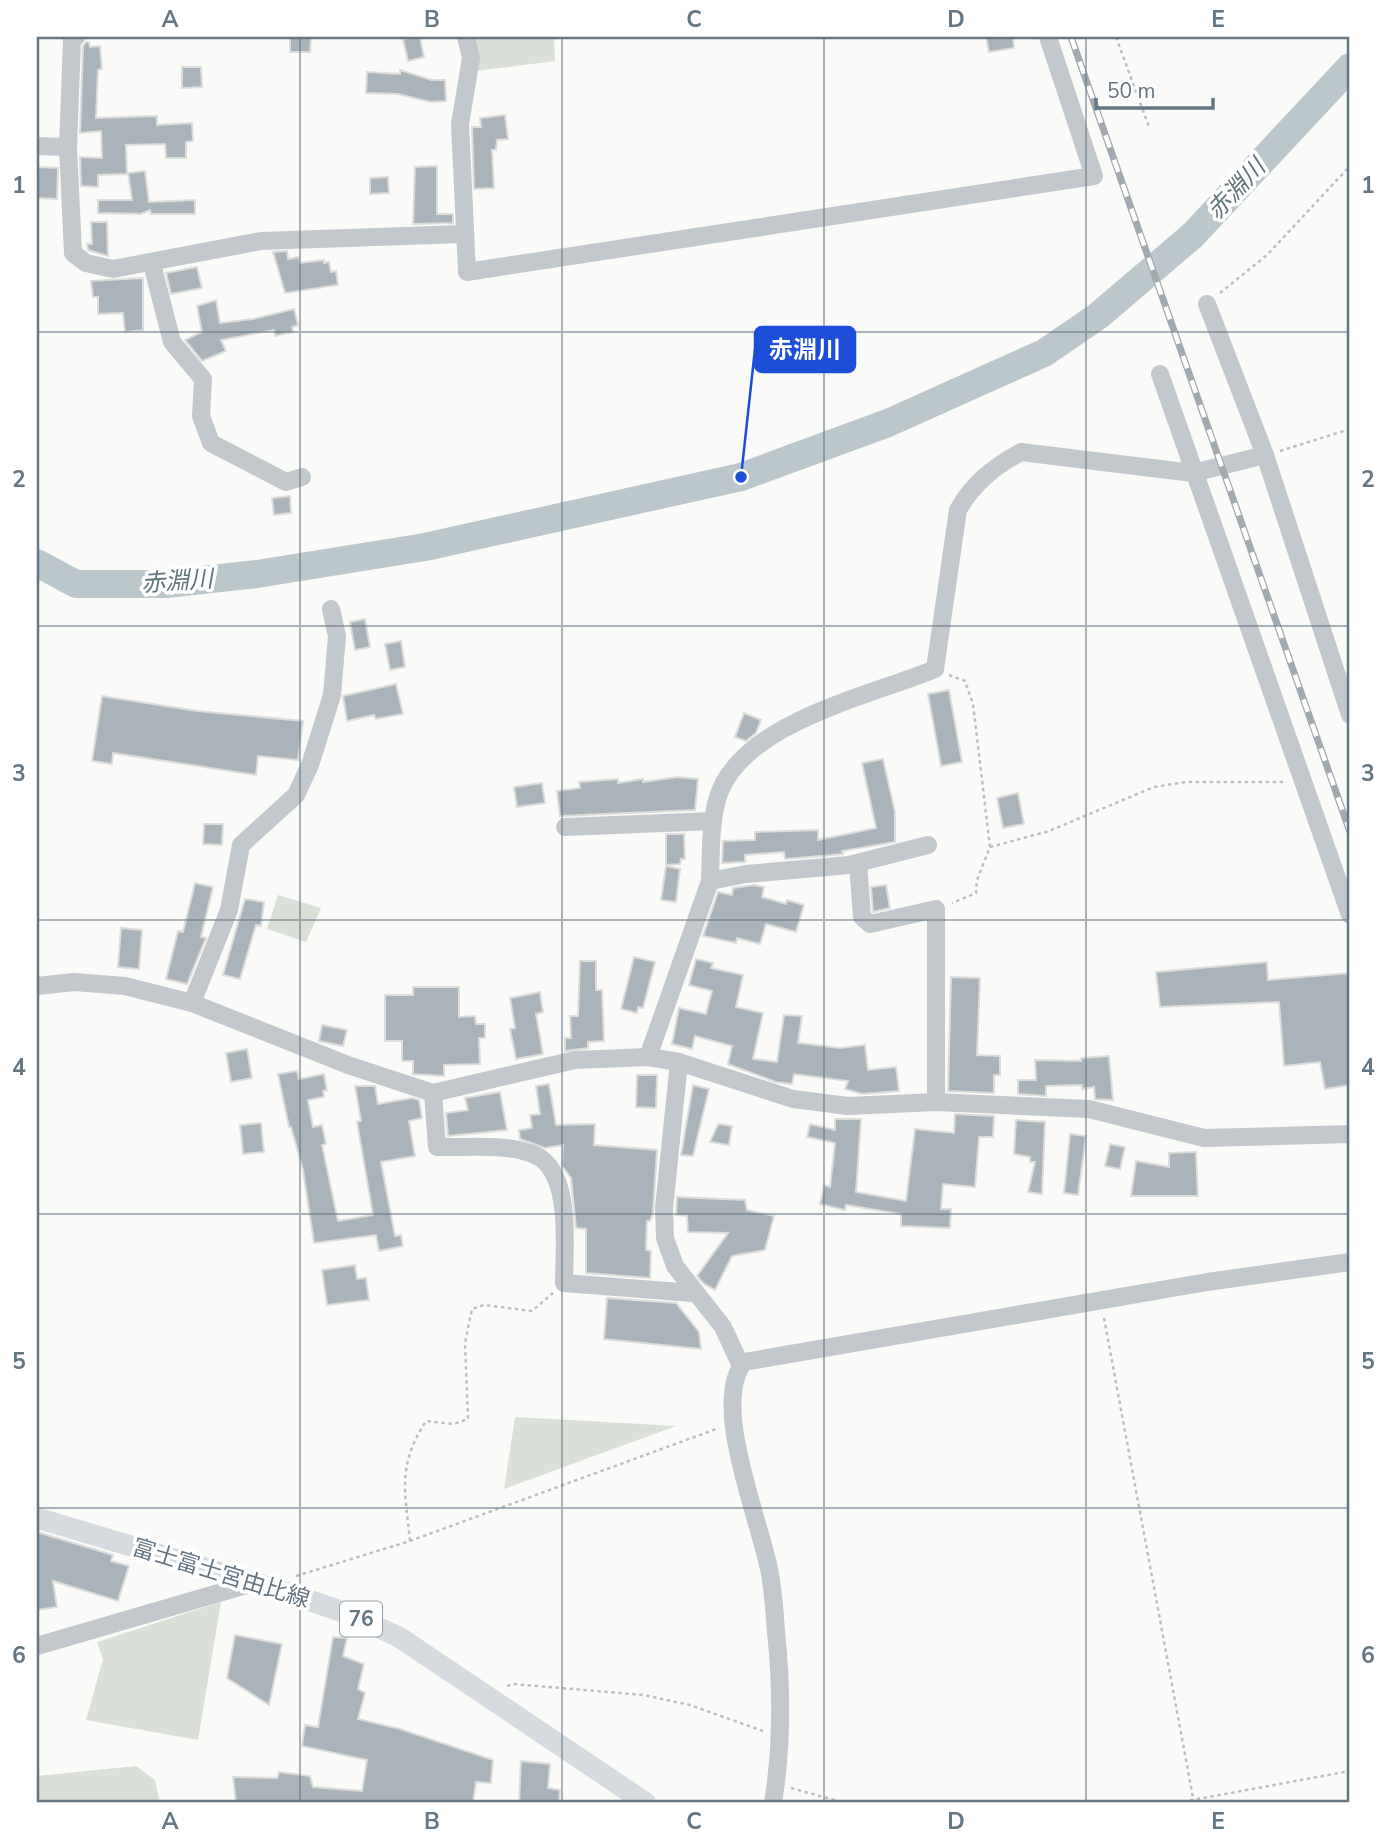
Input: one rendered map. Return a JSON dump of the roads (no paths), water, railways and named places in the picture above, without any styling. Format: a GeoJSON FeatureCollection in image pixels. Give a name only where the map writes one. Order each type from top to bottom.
{"type":"FeatureCollection","features":[{"type":"Feature","properties":{"kind":"main road","name":"富士富士宮由比線"},"geometry":{"type":"LineString","coordinates":[[37,1518],[282,1591],[349,1614],[399,1637],[646,1803]]}},
{"type":"Feature","properties":{"kind":"street"},"geometry":{"type":"LineString","coordinates":[[466,37],[471,58],[460,124],[463,234],[467,272],[1094,176],[1048,37]]}},
{"type":"Feature","properties":{"kind":"street"},"geometry":{"type":"LineString","coordinates":[[72,38],[68,146],[73,253],[86,263],[113,269],[152,264],[261,241],[463,234]]}},
{"type":"Feature","properties":{"kind":"street"},"geometry":{"type":"LineString","coordinates":[[37,146],[68,146]]}},
{"type":"Feature","properties":{"kind":"street"},"geometry":{"type":"LineString","coordinates":[[152,264],[172,342],[203,379],[201,416],[211,443],[286,482],[302,477]]}},
{"type":"Feature","properties":{"kind":"street"},"geometry":{"type":"LineString","coordinates":[[1207,304],[1265,456],[1350,715]]}},
{"type":"Feature","properties":{"kind":"street"},"geometry":{"type":"LineString","coordinates":[[1160,374],[1350,915]]}},
{"type":"Feature","properties":{"kind":"street"},"geometry":{"type":"LineString","coordinates":[[648,1057],[710,881],[717,798],[733,767],[767,740],[811,713],[935,669],[958,510],[972,487],[997,466],[1021,452],[1193,473],[1265,456]]}},
{"type":"Feature","properties":{"kind":"street"},"geometry":{"type":"LineString","coordinates":[[192,1003],[229,910],[241,845],[296,795],[310,765],[332,695],[337,636],[331,609]]}},
{"type":"Feature","properties":{"kind":"street"},"geometry":{"type":"LineString","coordinates":[[565,827],[713,821]]}},
{"type":"Feature","properties":{"kind":"street"},"geometry":{"type":"LineString","coordinates":[[710,881],[746,874],[858,863],[928,845]]}},
{"type":"Feature","properties":{"kind":"street"},"geometry":{"type":"LineString","coordinates":[[858,863],[862,917],[870,924],[936,909],[936,1102]]}},
{"type":"Feature","properties":{"kind":"street"},"geometry":{"type":"LineString","coordinates":[[37,986],[74,982],[125,986],[192,1003],[348,1065],[433,1093],[575,1060],[648,1057],[679,1062],[793,1100],[848,1106],[936,1102],[1089,1109],[1204,1138],[1350,1134]]}},
{"type":"Feature","properties":{"kind":"street"},"geometry":{"type":"LineString","coordinates":[[679,1062],[664,1208],[665,1238],[675,1266],[693,1293],[723,1327],[741,1366]]}},
{"type":"Feature","properties":{"kind":"street"},"geometry":{"type":"LineString","coordinates":[[433,1093],[438,1147],[527,1153],[538,1156],[555,1176],[563,1200],[564,1283],[693,1293]]}},
{"type":"Feature","properties":{"kind":"street"},"geometry":{"type":"LineString","coordinates":[[773,1803],[781,1737],[777,1636],[770,1573],[733,1423],[734,1388],[744,1362],[1207,1282],[1350,1262]]}},
{"type":"Feature","properties":{"kind":"street"},"geometry":{"type":"LineString","coordinates":[[37,1646],[253,1583]]}},
{"type":"Feature","properties":{"kind":"waterway","name":"赤淵川"},"geometry":{"type":"LineString","coordinates":[[37,563],[76,584],[166,584],[257,574],[425,547],[741,477],[888,423],[1044,353],[1098,316],[1193,235],[1350,67]]}},
{"type":"Feature","properties":{"kind":"railway"},"geometry":{"type":"LineString","coordinates":[[1071,37],[1350,832]]}},
{"type":"Feature","properties":{"kind":"place","name":"赤淵川"},"geometry":{"type":"Point","coordinates":[741,477]}}]}
